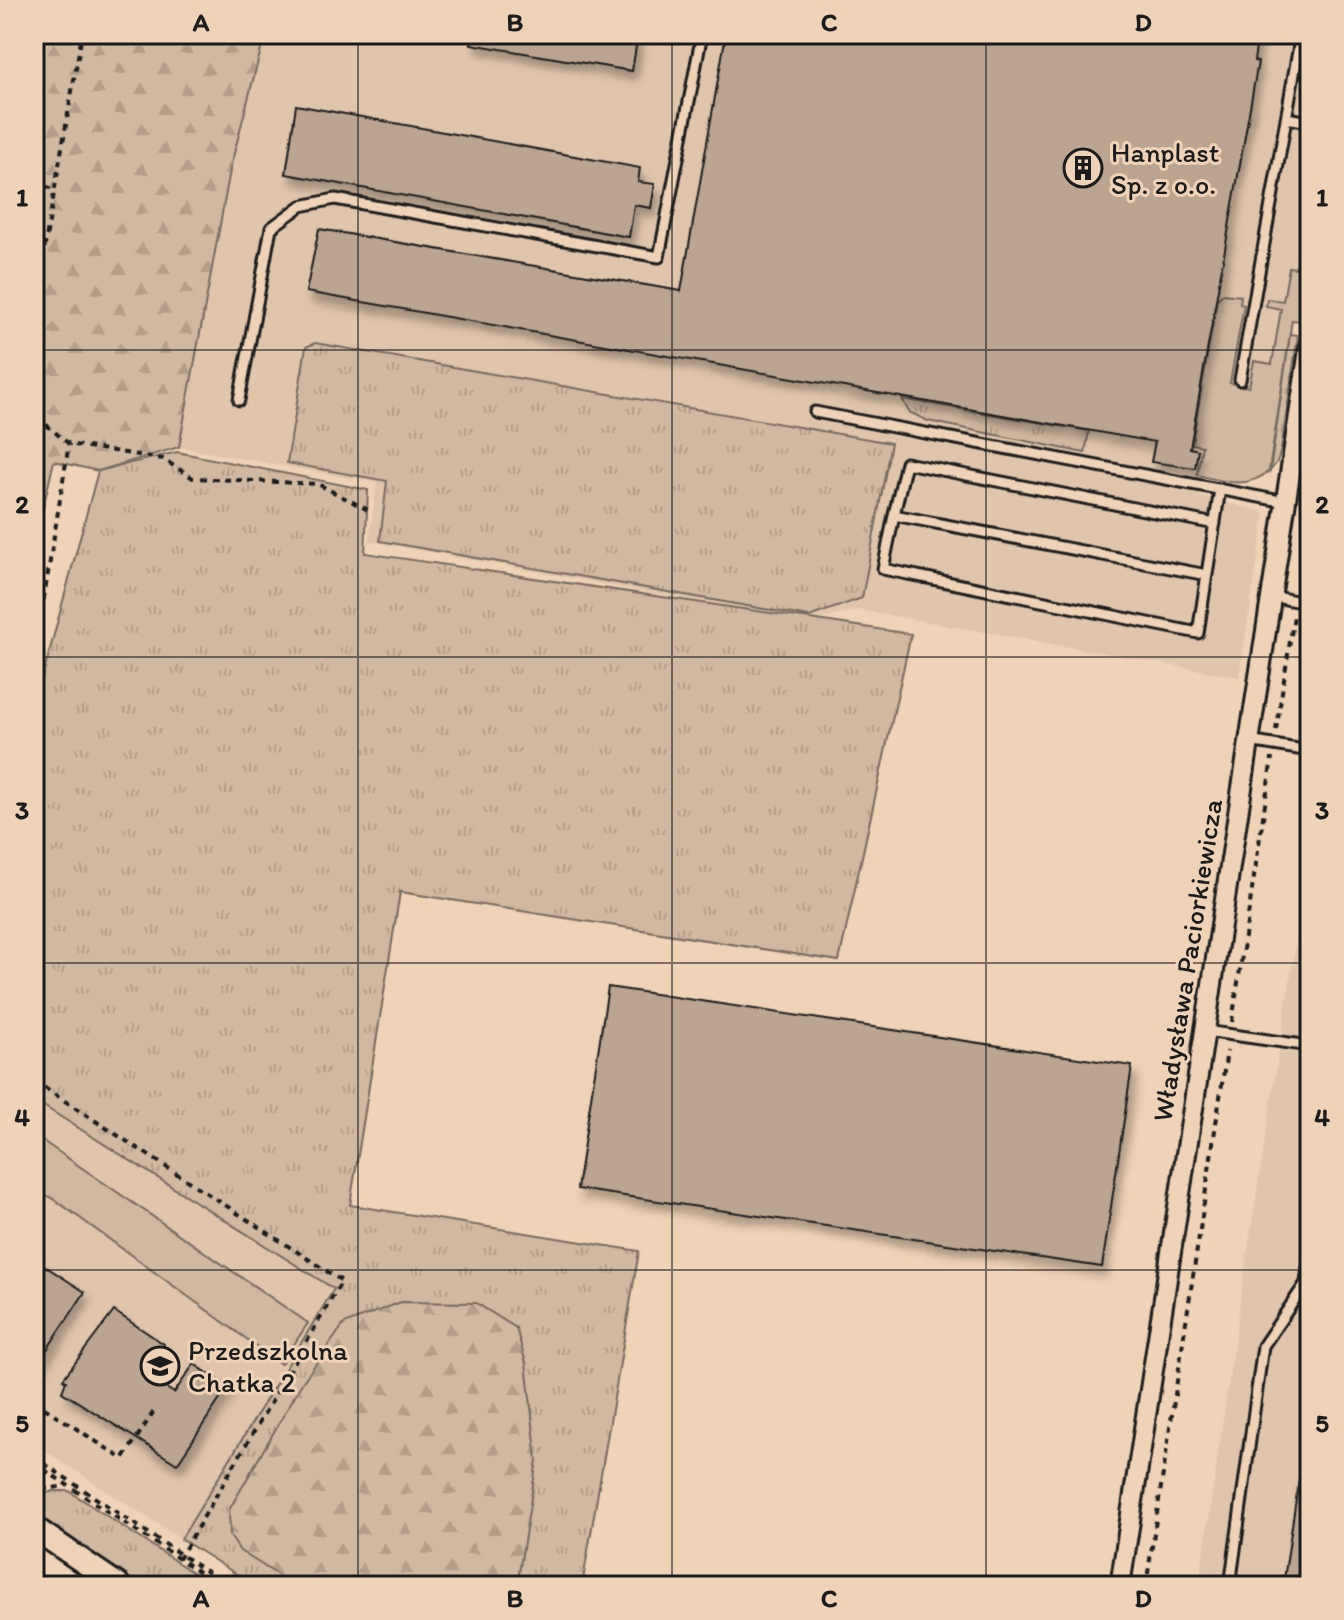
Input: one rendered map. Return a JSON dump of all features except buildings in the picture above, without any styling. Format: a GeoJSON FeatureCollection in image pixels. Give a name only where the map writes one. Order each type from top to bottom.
{"type":"FeatureCollection","features":[{"type":"Feature","properties":{"kind":"street","name":"Władysława Paciorkiewicza"},"geometry":{"type":"LineString","coordinates":[[1120,1586],[1310,343]]}},
{"type":"Feature","properties":{"kind":"street"},"geometry":{"type":"LineString","coordinates":[[34,1528],[119,1586]]}},
{"type":"Feature","properties":{"kind":"lane"},"geometry":{"type":"LineString","coordinates":[[239,400],[271,228],[301,206],[335,199],[659,257],[702,34]]}},
{"type":"Feature","properties":{"kind":"lane"},"geometry":{"type":"LineString","coordinates":[[1240,380],[1301,34]]}},
{"type":"Feature","properties":{"kind":"lane"},"geometry":{"type":"LineString","coordinates":[[1286,118],[1310,122]]}},
{"type":"Feature","properties":{"kind":"lane"},"geometry":{"type":"LineString","coordinates":[[815,412],[1286,502]]}},
{"type":"Feature","properties":{"kind":"lane"},"geometry":{"type":"LineString","coordinates":[[1215,524],[906,463],[883,569],[1198,633],[1215,524],[1220,489]]}},
{"type":"Feature","properties":{"kind":"lane"},"geometry":{"type":"LineString","coordinates":[[894,515],[1207,575]]}},
{"type":"Feature","properties":{"kind":"lane"},"geometry":{"type":"LineString","coordinates":[[1271,596],[1310,604]]}},
{"type":"Feature","properties":{"kind":"lane"},"geometry":{"type":"LineString","coordinates":[[1249,741],[1310,751]]}},
{"type":"Feature","properties":{"kind":"lane"},"geometry":{"type":"LineString","coordinates":[[1205,1031],[1310,1046]]}},
{"type":"Feature","properties":{"kind":"lane"},"geometry":{"type":"LineString","coordinates":[[1230,1586],[1263,1346],[1306,1283],[1310,1253]]}},
{"type":"Feature","properties":{"kind":"path"},"geometry":{"type":"LineString","coordinates":[[34,307],[82,34]]}},
{"type":"Feature","properties":{"kind":"path"},"geometry":{"type":"LineString","coordinates":[[34,184],[55,189]]}},
{"type":"Feature","properties":{"kind":"path"},"geometry":{"type":"LineString","coordinates":[[34,249],[41,267]]}},
{"type":"Feature","properties":{"kind":"path"},"geometry":{"type":"LineString","coordinates":[[34,405],[37,417],[69,444],[163,459],[193,478],[318,484],[370,511]]}},
{"type":"Feature","properties":{"kind":"path"},"geometry":{"type":"LineString","coordinates":[[34,659],[69,444]]}},
{"type":"Feature","properties":{"kind":"path"},"geometry":{"type":"LineString","coordinates":[[34,1081],[342,1281],[180,1557]]}},
{"type":"Feature","properties":{"kind":"path"},"geometry":{"type":"LineString","coordinates":[[34,1401],[123,1459],[156,1408]]}},
{"type":"Feature","properties":{"kind":"path"},"geometry":{"type":"LineString","coordinates":[[34,1422],[44,1408]]}},
{"type":"Feature","properties":{"kind":"path"},"geometry":{"type":"LineString","coordinates":[[34,1460],[220,1586]]}},
{"type":"Feature","properties":{"kind":"path"},"geometry":{"type":"LineString","coordinates":[[34,1460],[68,1486],[228,1586]]}},
{"type":"Feature","properties":{"kind":"path"},"geometry":{"type":"LineString","coordinates":[[34,1499],[44,1489],[68,1486]]}},
{"type":"Feature","properties":{"kind":"shaded area","name":"Hanplast Sp. z o.o."},"geometry":{"type":"Polygon","coordinates":[[[265,34],[1310,34],[1310,199],[1268,469],[1201,472],[1196,494],[1265,513],[1239,677],[859,610],[809,622],[369,541],[377,483],[179,447],[187,323],[265,34]]]}},
{"type":"Feature","properties":{"kind":"shaded area"},"geometry":{"type":"Polygon","coordinates":[[[1310,853],[1310,1586],[1199,1586],[1243,1281],[1310,853]]]}},
{"type":"Feature","properties":{"kind":"shaded area","name":"Przedszkolna Chatka 2"},"geometry":{"type":"Polygon","coordinates":[[[34,1100],[334,1289],[181,1539],[34,1444],[34,1100]]]}},
{"type":"Feature","properties":{"kind":"green space"},"geometry":{"type":"Polygon","coordinates":[[[34,34],[265,34],[231,165],[179,447],[98,471],[54,461],[34,546],[34,34]]]}},
{"type":"Feature","properties":{"kind":"green space"},"geometry":{"type":"Polygon","coordinates":[[[1308,198],[1310,259],[1300,321],[1292,320],[1269,471],[1261,477],[1243,482],[1197,475],[1202,446],[1192,444],[1217,299],[1223,294],[1241,296],[1240,304],[1244,305],[1230,383],[1249,387],[1254,361],[1272,364],[1281,309],[1266,306],[1267,299],[1283,301],[1289,267],[1296,268],[1308,198]]]}},
{"type":"Feature","properties":{"kind":"green space"},"geometry":{"type":"Polygon","coordinates":[[[1290,334],[1298,335],[1281,450],[1270,471],[1290,334]]]}},
{"type":"Feature","properties":{"kind":"green space"},"geometry":{"type":"Polygon","coordinates":[[[315,343],[891,443],[862,598],[809,617],[380,541],[387,481],[287,463],[306,347],[315,343]]]}},
{"type":"Feature","properties":{"kind":"green space"},"geometry":{"type":"Polygon","coordinates":[[[902,399],[1089,431],[1085,453],[928,421],[909,412],[902,399]]]}},
{"type":"Feature","properties":{"kind":"green space"},"geometry":{"type":"Polygon","coordinates":[[[177,452],[368,490],[365,553],[911,634],[839,961],[400,892],[350,1205],[639,1251],[582,1586],[255,1586],[181,1539],[334,1289],[34,1100],[34,709],[98,471],[177,452]]]}},
{"type":"Feature","properties":{"kind":"green space"},"geometry":{"type":"Polygon","coordinates":[[[34,1135],[308,1323],[281,1364],[51,1197],[34,1194],[34,1135]]]}},
{"type":"Feature","properties":{"kind":"green space"},"geometry":{"type":"Polygon","coordinates":[[[401,1302],[476,1303],[516,1328],[526,1363],[537,1460],[517,1586],[295,1586],[240,1551],[230,1536],[229,1510],[302,1383],[344,1324],[401,1302]]]}},
{"type":"Feature","properties":{"kind":"green space"},"geometry":{"type":"Polygon","coordinates":[[[69,1491],[213,1586],[141,1586],[34,1515],[34,1507],[43,1494],[69,1491]]]}},
{"type":"Feature","properties":{"kind":"place","name":"Hanplast Sp. z o.o."},"geometry":{"type":"Point","coordinates":[1083,168]}},
{"type":"Feature","properties":{"kind":"place","name":"Przedszkolna Chatka 2"},"geometry":{"type":"Point","coordinates":[160,1366]}}]}
